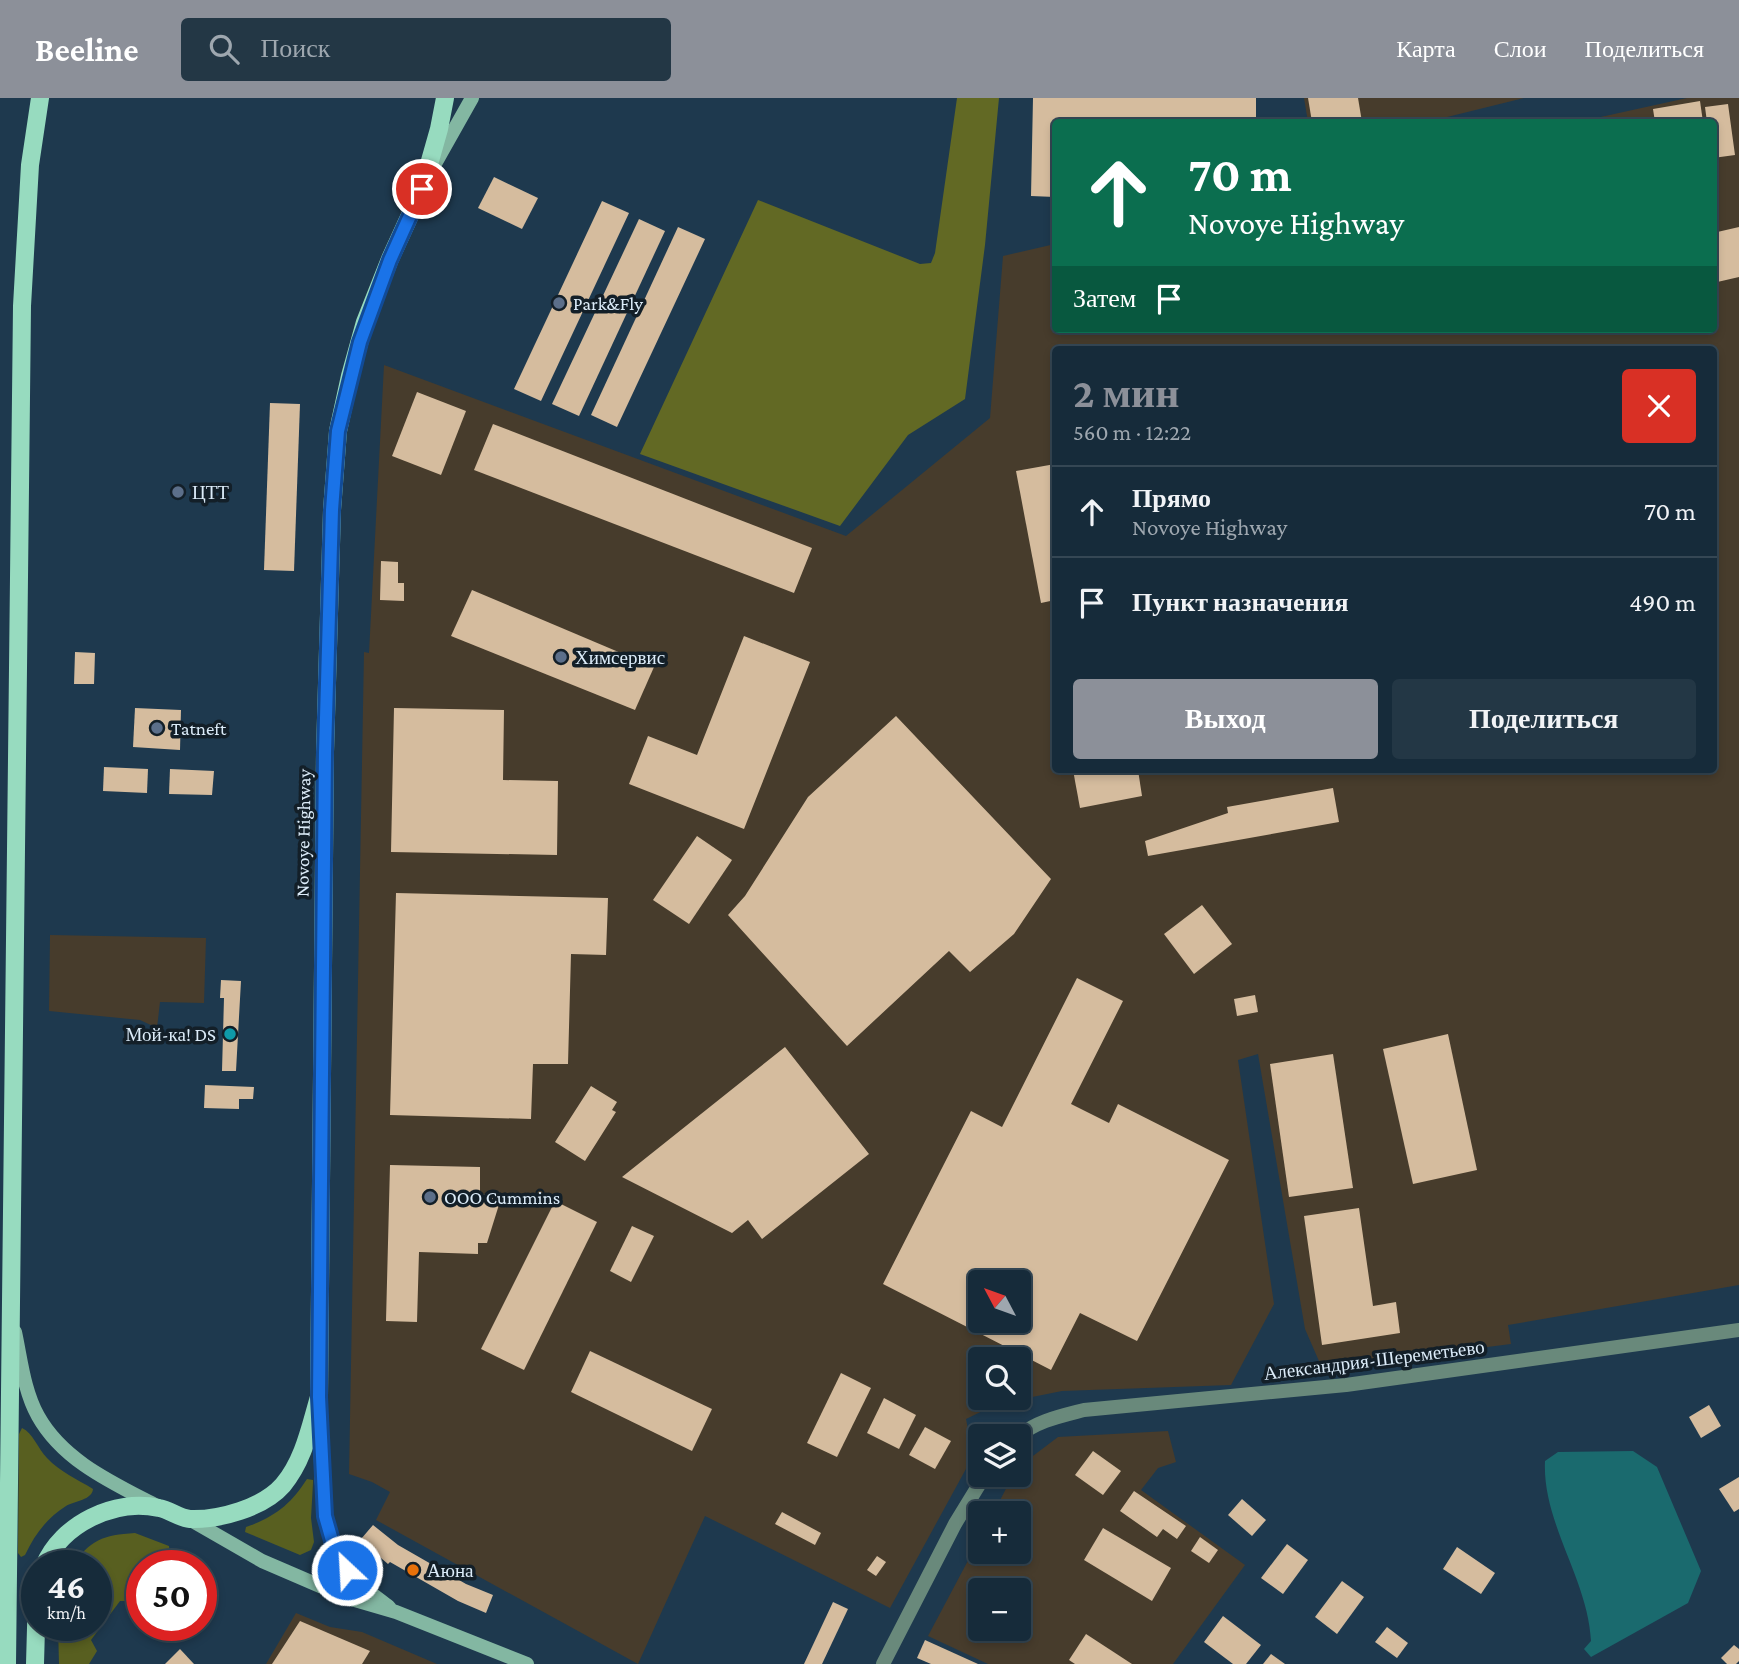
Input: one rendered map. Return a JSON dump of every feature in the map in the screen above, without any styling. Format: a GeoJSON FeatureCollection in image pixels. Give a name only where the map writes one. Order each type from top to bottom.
{"type":"FeatureCollection","features":[{"type":"Feature","properties":{"kind":"main road"},"geometry":{"type":"LineString","coordinates":[[422,189],[445,98]]}},
{"type":"Feature","properties":{"kind":"main road","name":"Novoye Highway"},"geometry":{"type":"LineString","coordinates":[[188,1519],[243,1510],[265,1501],[294,1469],[306,1444],[319,1397],[325,752],[333,497],[338,431],[365,322],[422,189],[472,98]]}},
{"type":"Feature","properties":{"kind":"main road"},"geometry":{"type":"LineString","coordinates":[[8,1664],[22,306],[30,165],[41,104]]}},
{"type":"Feature","properties":{"kind":"main road"},"geometry":{"type":"LineString","coordinates":[[10,1307],[28,1390],[37,1415],[52,1437],[97,1474],[160,1508],[188,1519],[262,1561],[348,1598],[396,1612],[527,1664]]}},
{"type":"Feature","properties":{"kind":"main road"},"geometry":{"type":"LineString","coordinates":[[319,1397],[325,1516],[335,1551],[363,1588],[396,1612]]}},
{"type":"Feature","properties":{"kind":"main road"},"geometry":{"type":"LineString","coordinates":[[54,1550],[70,1531],[90,1518],[112,1509],[137,1506],[160,1508]]}},
{"type":"Feature","properties":{"kind":"main road"},"geometry":{"type":"LineString","coordinates":[[35,1664],[36,1641]]}},
{"type":"Feature","properties":{"kind":"street","name":"Александрия-Шереметьево"},"geometry":{"type":"LineString","coordinates":[[1031,1428],[1056,1417],[1084,1410],[1346,1385],[1739,1330]]}},
{"type":"Feature","properties":{"kind":"street"},"geometry":{"type":"LineString","coordinates":[[883,1664],[955,1524],[978,1487]]}},
{"type":"Feature","properties":{"kind":"shaded area"},"geometry":{"type":"Polygon","coordinates":[[[957,98],[999,98],[985,245],[965,399],[908,435],[840,526],[640,454],[758,200],[920,264],[931,263],[935,253],[957,98]]]}},
{"type":"Feature","properties":{"kind":"shaded area"},"geometry":{"type":"Polygon","coordinates":[[[1304,98],[1524,98],[1439,119],[1308,119],[1304,98]]]}},
{"type":"Feature","properties":{"kind":"shaded area"},"geometry":{"type":"Polygon","coordinates":[[[1687,98],[1739,98],[1739,1285],[1508,1325],[1511,1344],[1322,1368],[1305,1329],[1258,1054],[1238,1060],[1274,1304],[1231,1385],[1062,1391],[1031,1397],[1031,1347],[968,1347],[968,1410],[985,1410],[966,1419],[968,1465],[890,1608],[705,1516],[638,1664],[376,1520],[390,1492],[349,1474],[364,652],[369,653],[384,365],[846,536],[990,418],[1003,256],[1052,245],[1052,333],[1717,333],[1717,119],[1592,119],[1687,98]]]}},
{"type":"Feature","properties":{"kind":"shaded area"},"geometry":{"type":"Polygon","coordinates":[[[50,935],[206,938],[204,1003],[160,1002],[157,1028],[140,1020],[49,1011],[50,935]]]}},
{"type":"Feature","properties":{"kind":"shaded area"},"geometry":{"type":"Polygon","coordinates":[[[22,1428],[52,1463],[93,1489],[90,1496],[66,1506],[47,1521],[28,1550],[21,1550],[21,1557],[18,1553],[19,1434],[22,1428]]]}},
{"type":"Feature","properties":{"kind":"shaded area"},"geometry":{"type":"Polygon","coordinates":[[[1168,1431],[1176,1462],[1158,1468],[1141,1490],[1245,1565],[1173,1664],[988,1664],[928,1636],[968,1561],[968,1564],[1031,1564],[1031,1501],[1000,1501],[1007,1487],[1031,1487],[1031,1457],[1058,1437],[1168,1431]]]}},
{"type":"Feature","properties":{"kind":"shaded area"},"geometry":{"type":"Polygon","coordinates":[[[1633,1451],[1657,1467],[1701,1571],[1688,1603],[1591,1657],[1584,1649],[1591,1641],[1588,1618],[1550,1507],[1545,1461],[1558,1452],[1633,1451]]]}},
{"type":"Feature","properties":{"kind":"shaded area"},"geometry":{"type":"Polygon","coordinates":[[[307,1479],[313,1480],[311,1518],[314,1542],[311,1550],[300,1555],[245,1532],[246,1527],[281,1509],[307,1479]]]}},
{"type":"Feature","properties":{"kind":"shaded area"},"geometry":{"type":"Polygon","coordinates":[[[135,1533],[169,1546],[169,1550],[126,1550],[126,1601],[120,1601],[112,1612],[112,1550],[85,1550],[98,1540],[135,1533]]]}},
{"type":"Feature","properties":{"kind":"shaded area"},"geometry":{"type":"Polygon","coordinates":[[[296,1613],[330,1627],[362,1632],[437,1664],[266,1664],[296,1613]]]}},
{"type":"Feature","properties":{"kind":"shaded area"},"geometry":{"type":"Polygon","coordinates":[[[58,1641],[92,1641],[97,1651],[89,1664],[59,1664],[58,1641]]]}},
{"type":"Feature","properties":{"kind":"building"},"geometry":{"type":"Polygon","coordinates":[[[1033,98],[1256,98],[1256,119],[1052,119],[1052,197],[1031,196],[1033,98]]]}},
{"type":"Feature","properties":{"kind":"building"},"geometry":{"type":"Polygon","coordinates":[[[1308,98],[1358,98],[1362,119],[1312,119],[1308,98]]]}},
{"type":"Feature","properties":{"kind":"building"},"geometry":{"type":"Polygon","coordinates":[[[1700,101],[1703,119],[1655,119],[1653,109],[1700,101]]]}},
{"type":"Feature","properties":{"kind":"building"},"geometry":{"type":"Polygon","coordinates":[[[1728,104],[1735,155],[1717,157],[1717,119],[1707,119],[1705,107],[1728,104]]]}},
{"type":"Feature","properties":{"kind":"building"},"geometry":{"type":"Polygon","coordinates":[[[494,177],[538,198],[522,229],[478,208],[494,177]]]}},
{"type":"Feature","properties":{"kind":"building"},"geometry":{"type":"Polygon","coordinates":[[[602,201],[629,213],[541,401],[514,389],[602,201]]]}},
{"type":"Feature","properties":{"kind":"building"},"geometry":{"type":"Polygon","coordinates":[[[639,219],[665,231],[579,416],[552,404],[639,219]]]}},
{"type":"Feature","properties":{"kind":"building"},"geometry":{"type":"Polygon","coordinates":[[[678,227],[705,239],[617,427],[591,415],[678,227]]]}},
{"type":"Feature","properties":{"kind":"building"},"geometry":{"type":"Polygon","coordinates":[[[1739,227],[1739,277],[1717,282],[1717,232],[1739,227]]]}},
{"type":"Feature","properties":{"kind":"building"},"geometry":{"type":"Polygon","coordinates":[[[417,392],[466,411],[441,475],[392,456],[417,392]]]}},
{"type":"Feature","properties":{"kind":"building"},"geometry":{"type":"Polygon","coordinates":[[[270,403],[300,404],[294,571],[264,570],[270,403]]]}},
{"type":"Feature","properties":{"kind":"building"},"geometry":{"type":"Polygon","coordinates":[[[493,424],[812,548],[794,593],[474,470],[493,424]]]}},
{"type":"Feature","properties":{"kind":"building"},"geometry":{"type":"Polygon","coordinates":[[[1052,465],[1052,601],[1041,603],[1016,471],[1052,465]]]}},
{"type":"Feature","properties":{"kind":"building"},"geometry":{"type":"Polygon","coordinates":[[[381,561],[398,562],[398,583],[404,583],[404,601],[380,600],[381,561]]]}},
{"type":"Feature","properties":{"kind":"building"},"geometry":{"type":"Polygon","coordinates":[[[472,590],[654,667],[635,710],[451,636],[472,590]]]}},
{"type":"Feature","properties":{"kind":"building"},"geometry":{"type":"Polygon","coordinates":[[[744,636],[810,662],[744,829],[629,784],[648,736],[697,755],[744,636]]]}},
{"type":"Feature","properties":{"kind":"building"},"geometry":{"type":"Polygon","coordinates":[[[75,652],[95,653],[94,684],[74,684],[75,652]]]}},
{"type":"Feature","properties":{"kind":"building","name":"Tatneft"},"geometry":{"type":"Polygon","coordinates":[[[135,708],[181,710],[180,750],[133,747],[135,708]]]}},
{"type":"Feature","properties":{"kind":"building"},"geometry":{"type":"Polygon","coordinates":[[[394,708],[504,710],[503,780],[558,781],[557,855],[391,852],[394,708]]]}},
{"type":"Feature","properties":{"kind":"building"},"geometry":{"type":"Polygon","coordinates":[[[896,716],[1051,879],[1014,934],[970,972],[949,951],[847,1046],[728,915],[745,896],[808,797],[896,716]]]}},
{"type":"Feature","properties":{"kind":"building"},"geometry":{"type":"Polygon","coordinates":[[[104,767],[148,769],[147,793],[103,791],[104,767]]]}},
{"type":"Feature","properties":{"kind":"building"},"geometry":{"type":"Polygon","coordinates":[[[170,769],[214,771],[212,795],[169,794],[170,769]]]}},
{"type":"Feature","properties":{"kind":"building"},"geometry":{"type":"Polygon","coordinates":[[[1074,773],[1138,773],[1142,796],[1080,808],[1074,773]]]}},
{"type":"Feature","properties":{"kind":"building"},"geometry":{"type":"Polygon","coordinates":[[[1333,788],[1339,822],[1148,856],[1145,841],[1228,813],[1227,807],[1333,788]]]}},
{"type":"Feature","properties":{"kind":"building"},"geometry":{"type":"Polygon","coordinates":[[[697,836],[732,860],[689,924],[653,900],[697,836]]]}},
{"type":"Feature","properties":{"kind":"building"},"geometry":{"type":"Polygon","coordinates":[[[396,893],[608,898],[606,955],[571,954],[568,1064],[533,1064],[531,1119],[390,1115],[396,893]]]}},
{"type":"Feature","properties":{"kind":"building"},"geometry":{"type":"Polygon","coordinates":[[[1202,905],[1232,944],[1194,974],[1164,934],[1202,905]]]}},
{"type":"Feature","properties":{"kind":"building"},"geometry":{"type":"Polygon","coordinates":[[[1077,978],[1123,1001],[1071,1104],[1109,1123],[1118,1104],[1229,1160],[1137,1341],[1080,1313],[1051,1370],[1031,1360],[1031,1347],[1006,1347],[981,1334],[1031,1334],[1031,1270],[968,1270],[968,1328],[883,1284],[971,1111],[1002,1127],[1077,978]]]}},
{"type":"Feature","properties":{"kind":"building","name":"Мой-ка! DS"},"geometry":{"type":"Polygon","coordinates":[[[221,980],[241,981],[236,1071],[222,1071],[224,998],[220,998],[221,980]]]}},
{"type":"Feature","properties":{"kind":"building"},"geometry":{"type":"Polygon","coordinates":[[[1255,995],[1258,1012],[1237,1016],[1234,999],[1255,995]]]}},
{"type":"Feature","properties":{"kind":"building"},"geometry":{"type":"Polygon","coordinates":[[[1448,1034],[1477,1170],[1413,1184],[1383,1049],[1448,1034]]]}},
{"type":"Feature","properties":{"kind":"building"},"geometry":{"type":"Polygon","coordinates":[[[785,1047],[869,1154],[762,1239],[748,1220],[732,1233],[622,1177],[785,1047]]]}},
{"type":"Feature","properties":{"kind":"building"},"geometry":{"type":"Polygon","coordinates":[[[1333,1054],[1353,1188],[1289,1197],[1270,1064],[1333,1054]]]}},
{"type":"Feature","properties":{"kind":"building"},"geometry":{"type":"Polygon","coordinates":[[[205,1085],[254,1087],[253,1099],[239,1099],[239,1109],[204,1108],[205,1085]]]}},
{"type":"Feature","properties":{"kind":"building"},"geometry":{"type":"Polygon","coordinates":[[[591,1086],[617,1102],[612,1110],[616,1112],[585,1161],[555,1142],[591,1086]]]}},
{"type":"Feature","properties":{"kind":"building"},"geometry":{"type":"Polygon","coordinates":[[[390,1165],[480,1167],[480,1194],[502,1195],[487,1243],[478,1243],[478,1254],[419,1252],[417,1322],[386,1321],[390,1165]]]}},
{"type":"Feature","properties":{"kind":"building"},"geometry":{"type":"Polygon","coordinates":[[[555,1201],[597,1222],[524,1370],[481,1349],[555,1201]]]}},
{"type":"Feature","properties":{"kind":"building"},"geometry":{"type":"Polygon","coordinates":[[[1359,1208],[1373,1306],[1396,1302],[1400,1333],[1322,1345],[1304,1216],[1359,1208]]]}},
{"type":"Feature","properties":{"kind":"building"},"geometry":{"type":"Polygon","coordinates":[[[632,1226],[654,1236],[631,1282],[610,1271],[632,1226]]]}},
{"type":"Feature","properties":{"kind":"building"},"geometry":{"type":"Polygon","coordinates":[[[590,1351],[712,1409],[692,1451],[571,1392],[590,1351]]]}},
{"type":"Feature","properties":{"kind":"building"},"geometry":{"type":"Polygon","coordinates":[[[841,1373],[871,1388],[837,1457],[807,1443],[841,1373]]]}},
{"type":"Feature","properties":{"kind":"building"},"geometry":{"type":"Polygon","coordinates":[[[884,1398],[916,1415],[899,1449],[867,1433],[884,1398]]]}},
{"type":"Feature","properties":{"kind":"building"},"geometry":{"type":"Polygon","coordinates":[[[1709,1405],[1721,1426],[1701,1438],[1689,1417],[1709,1405]]]}},
{"type":"Feature","properties":{"kind":"building"},"geometry":{"type":"Polygon","coordinates":[[[925,1427],[951,1441],[935,1469],[909,1455],[925,1427]]]}},
{"type":"Feature","properties":{"kind":"building"},"geometry":{"type":"Polygon","coordinates":[[[1093,1451],[1121,1471],[1103,1495],[1075,1475],[1093,1451]]]}},
{"type":"Feature","properties":{"kind":"building"},"geometry":{"type":"Polygon","coordinates":[[[1739,1477],[1739,1509],[1734,1512],[1719,1489],[1739,1477]]]}},
{"type":"Feature","properties":{"kind":"building"},"geometry":{"type":"Polygon","coordinates":[[[1134,1491],[1186,1526],[1177,1539],[1163,1529],[1157,1537],[1120,1511],[1134,1491]]]}},
{"type":"Feature","properties":{"kind":"building"},"geometry":{"type":"Polygon","coordinates":[[[1242,1499],[1266,1520],[1252,1536],[1228,1515],[1242,1499]]]}},
{"type":"Feature","properties":{"kind":"building"},"geometry":{"type":"Polygon","coordinates":[[[782,1512],[821,1533],[815,1545],[775,1524],[782,1512]]]}},
{"type":"Feature","properties":{"kind":"building"},"geometry":{"type":"Polygon","coordinates":[[[373,1525],[398,1545],[466,1584],[493,1595],[486,1613],[458,1601],[390,1562],[388,1564],[375,1553],[371,1559],[355,1546],[373,1525]]]}},
{"type":"Feature","properties":{"kind":"building"},"geometry":{"type":"Polygon","coordinates":[[[1103,1528],[1171,1568],[1152,1601],[1084,1560],[1103,1528]]]}},
{"type":"Feature","properties":{"kind":"building"},"geometry":{"type":"Polygon","coordinates":[[[1200,1537],[1218,1550],[1209,1563],[1191,1551],[1200,1537]]]}},
{"type":"Feature","properties":{"kind":"building"},"geometry":{"type":"Polygon","coordinates":[[[1287,1544],[1308,1560],[1283,1594],[1261,1578],[1287,1544]]]}},
{"type":"Feature","properties":{"kind":"building"},"geometry":{"type":"Polygon","coordinates":[[[1457,1547],[1495,1573],[1481,1594],[1443,1569],[1457,1547]]]}},
{"type":"Feature","properties":{"kind":"building"},"geometry":{"type":"Polygon","coordinates":[[[877,1556],[886,1562],[876,1576],[867,1570],[877,1556]]]}},
{"type":"Feature","properties":{"kind":"building"},"geometry":{"type":"Polygon","coordinates":[[[1342,1581],[1364,1597],[1337,1634],[1315,1617],[1342,1581]]]}},
{"type":"Feature","properties":{"kind":"building"},"geometry":{"type":"Polygon","coordinates":[[[833,1602],[848,1609],[822,1664],[804,1664],[833,1602]]]}},
{"type":"Feature","properties":{"kind":"building"},"geometry":{"type":"Polygon","coordinates":[[[1223,1616],[1261,1645],[1246,1664],[1233,1664],[1204,1642],[1223,1616]]]}},
{"type":"Feature","properties":{"kind":"building"},"geometry":{"type":"Polygon","coordinates":[[[300,1621],[370,1651],[362,1664],[272,1664],[300,1621]]]}},
{"type":"Feature","properties":{"kind":"building"},"geometry":{"type":"Polygon","coordinates":[[[1387,1627],[1408,1643],[1397,1658],[1375,1642],[1387,1627]]]}},
{"type":"Feature","properties":{"kind":"building"},"geometry":{"type":"Polygon","coordinates":[[[1086,1634],[1132,1664],[1075,1664],[1069,1660],[1086,1634]]]}},
{"type":"Feature","properties":{"kind":"building"},"geometry":{"type":"Polygon","coordinates":[[[925,1640],[978,1664],[931,1664],[917,1658],[925,1640]]]}},
{"type":"Feature","properties":{"kind":"building"},"geometry":{"type":"Polygon","coordinates":[[[1734,1645],[1739,1649],[1739,1661],[1736,1664],[1727,1664],[1721,1658],[1734,1645]]]}},
{"type":"Feature","properties":{"kind":"building"},"geometry":{"type":"Polygon","coordinates":[[[180,1649],[194,1664],[165,1664],[180,1649]]]}},
{"type":"Feature","properties":{"kind":"building"},"geometry":{"type":"Polygon","coordinates":[[[1271,1654],[1285,1664],[1263,1664],[1271,1654]]]}},
{"type":"Feature","properties":{"kind":"place","name":"Park&Fly"},"geometry":{"type":"Point","coordinates":[559,303]}},
{"type":"Feature","properties":{"kind":"place","name":"ЦТТ"},"geometry":{"type":"Point","coordinates":[178,492]}},
{"type":"Feature","properties":{"kind":"place","name":"Химсервис"},"geometry":{"type":"Point","coordinates":[561,657]}},
{"type":"Feature","properties":{"kind":"place","name":"Tatneft"},"geometry":{"type":"Point","coordinates":[157,728]}},
{"type":"Feature","properties":{"kind":"place","name":"Мой-ка! DS"},"geometry":{"type":"Point","coordinates":[230,1034]}},
{"type":"Feature","properties":{"kind":"place","name":"OOO Cummins"},"geometry":{"type":"Point","coordinates":[430,1197]}},
{"type":"Feature","properties":{"kind":"place","name":"Аюна"},"geometry":{"type":"Point","coordinates":[413,1570]}},
{"type":"Feature","properties":{"kind":"route"},"geometry":{"type":"LineString","coordinates":[[347,1570],[335,1551],[325,1516],[319,1397],[325,752],[332,510],[338,431],[365,322],[422,189]]}}]}
